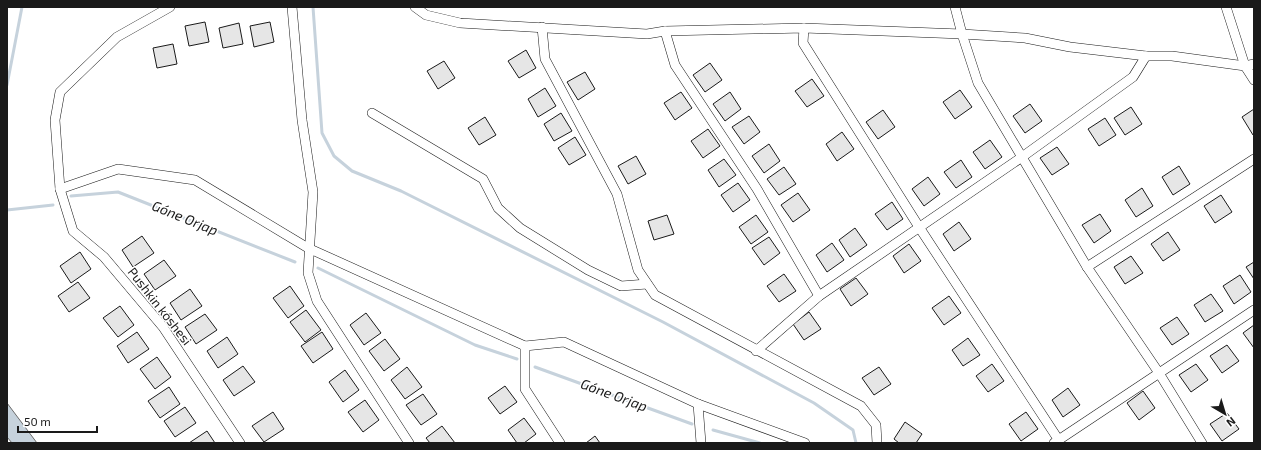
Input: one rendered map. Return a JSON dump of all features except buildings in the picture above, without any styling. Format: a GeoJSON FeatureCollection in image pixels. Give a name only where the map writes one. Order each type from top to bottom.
{"type":"FeatureCollection","features":[{"type":"Feature","properties":{"kind":"street","name":"Pushkin kóshesi"},"geometry":{"type":"LineString","coordinates":[[170,7],[117,37],[60,92],[55,120],[60,189],[73,231],[104,257],[163,327],[240,443]]}},
{"type":"Feature","properties":{"kind":"street"},"geometry":{"type":"LineString","coordinates":[[292,7],[302,120],[313,192],[308,248],[308,273],[317,301],[409,443]]}},
{"type":"Feature","properties":{"kind":"street"},"geometry":{"type":"LineString","coordinates":[[415,7],[426,15],[460,23],[647,34],[665,31],[804,28],[962,34],[1025,38],[1070,47],[1146,56],[1172,56],[1249,65]]}},
{"type":"Feature","properties":{"kind":"street"},"geometry":{"type":"LineString","coordinates":[[955,7],[962,34],[978,82],[1088,267],[1202,443]]}},
{"type":"Feature","properties":{"kind":"street"},"geometry":{"type":"LineString","coordinates":[[1226,7],[1254,80]]}},
{"type":"Feature","properties":{"kind":"street"},"geometry":{"type":"LineString","coordinates":[[542,27],[545,59],[617,194],[638,270],[655,295],[861,406],[876,425],[877,443]]}},
{"type":"Feature","properties":{"kind":"street"},"geometry":{"type":"LineString","coordinates":[[804,28],[803,43],[1056,441],[1254,310]]}},
{"type":"Feature","properties":{"kind":"street"},"geometry":{"type":"LineString","coordinates":[[665,31],[675,65],[757,189],[819,296]]}},
{"type":"Feature","properties":{"kind":"street"},"geometry":{"type":"LineString","coordinates":[[756,350],[819,296],[1022,157],[1133,77],[1146,56]]}},
{"type":"Feature","properties":{"kind":"street"},"geometry":{"type":"LineString","coordinates":[[372,113],[484,179],[498,208],[520,228],[588,270],[621,286],[647,284]]}},
{"type":"Feature","properties":{"kind":"street"},"geometry":{"type":"LineString","coordinates":[[1088,267],[1254,159]]}},
{"type":"Feature","properties":{"kind":"street"},"geometry":{"type":"LineString","coordinates":[[60,189],[118,169],[195,180],[308,248],[526,346],[564,342],[698,404],[805,443]]}},
{"type":"Feature","properties":{"kind":"street"},"geometry":{"type":"LineString","coordinates":[[526,346],[525,389],[560,443]]}},
{"type":"Feature","properties":{"kind":"street"},"geometry":{"type":"LineString","coordinates":[[698,404],[701,443]]}},
{"type":"Feature","properties":{"kind":"shaded area"},"geometry":{"type":"Polygon","coordinates":[[[7,403],[37,443],[12,443],[7,437],[7,403]]]}},
{"type":"Feature","properties":{"kind":"waterway"},"geometry":{"type":"LineString","coordinates":[[7,85],[22,7]]}},
{"type":"Feature","properties":{"kind":"waterway"},"geometry":{"type":"LineString","coordinates":[[313,7],[322,133],[334,156],[352,171],[401,191],[663,322],[814,403],[853,430],[856,443]]}},
{"type":"Feature","properties":{"kind":"waterway","name":"Góne Orjap"},"geometry":{"type":"LineString","coordinates":[[71,196],[118,192],[295,262]]}},
{"type":"Feature","properties":{"kind":"waterway","name":"Góne Orjap"},"geometry":{"type":"LineString","coordinates":[[7,210],[53,205]]}},
{"type":"Feature","properties":{"kind":"waterway","name":"Góne Orjap"},"geometry":{"type":"LineString","coordinates":[[318,268],[475,345],[517,359]]}},
{"type":"Feature","properties":{"kind":"waterway","name":"Góne Orjap"},"geometry":{"type":"LineString","coordinates":[[535,367],[692,424]]}},
{"type":"Feature","properties":{"kind":"waterway","name":"Góne Orjap"},"geometry":{"type":"LineString","coordinates":[[713,430],[760,443]]}}]}
